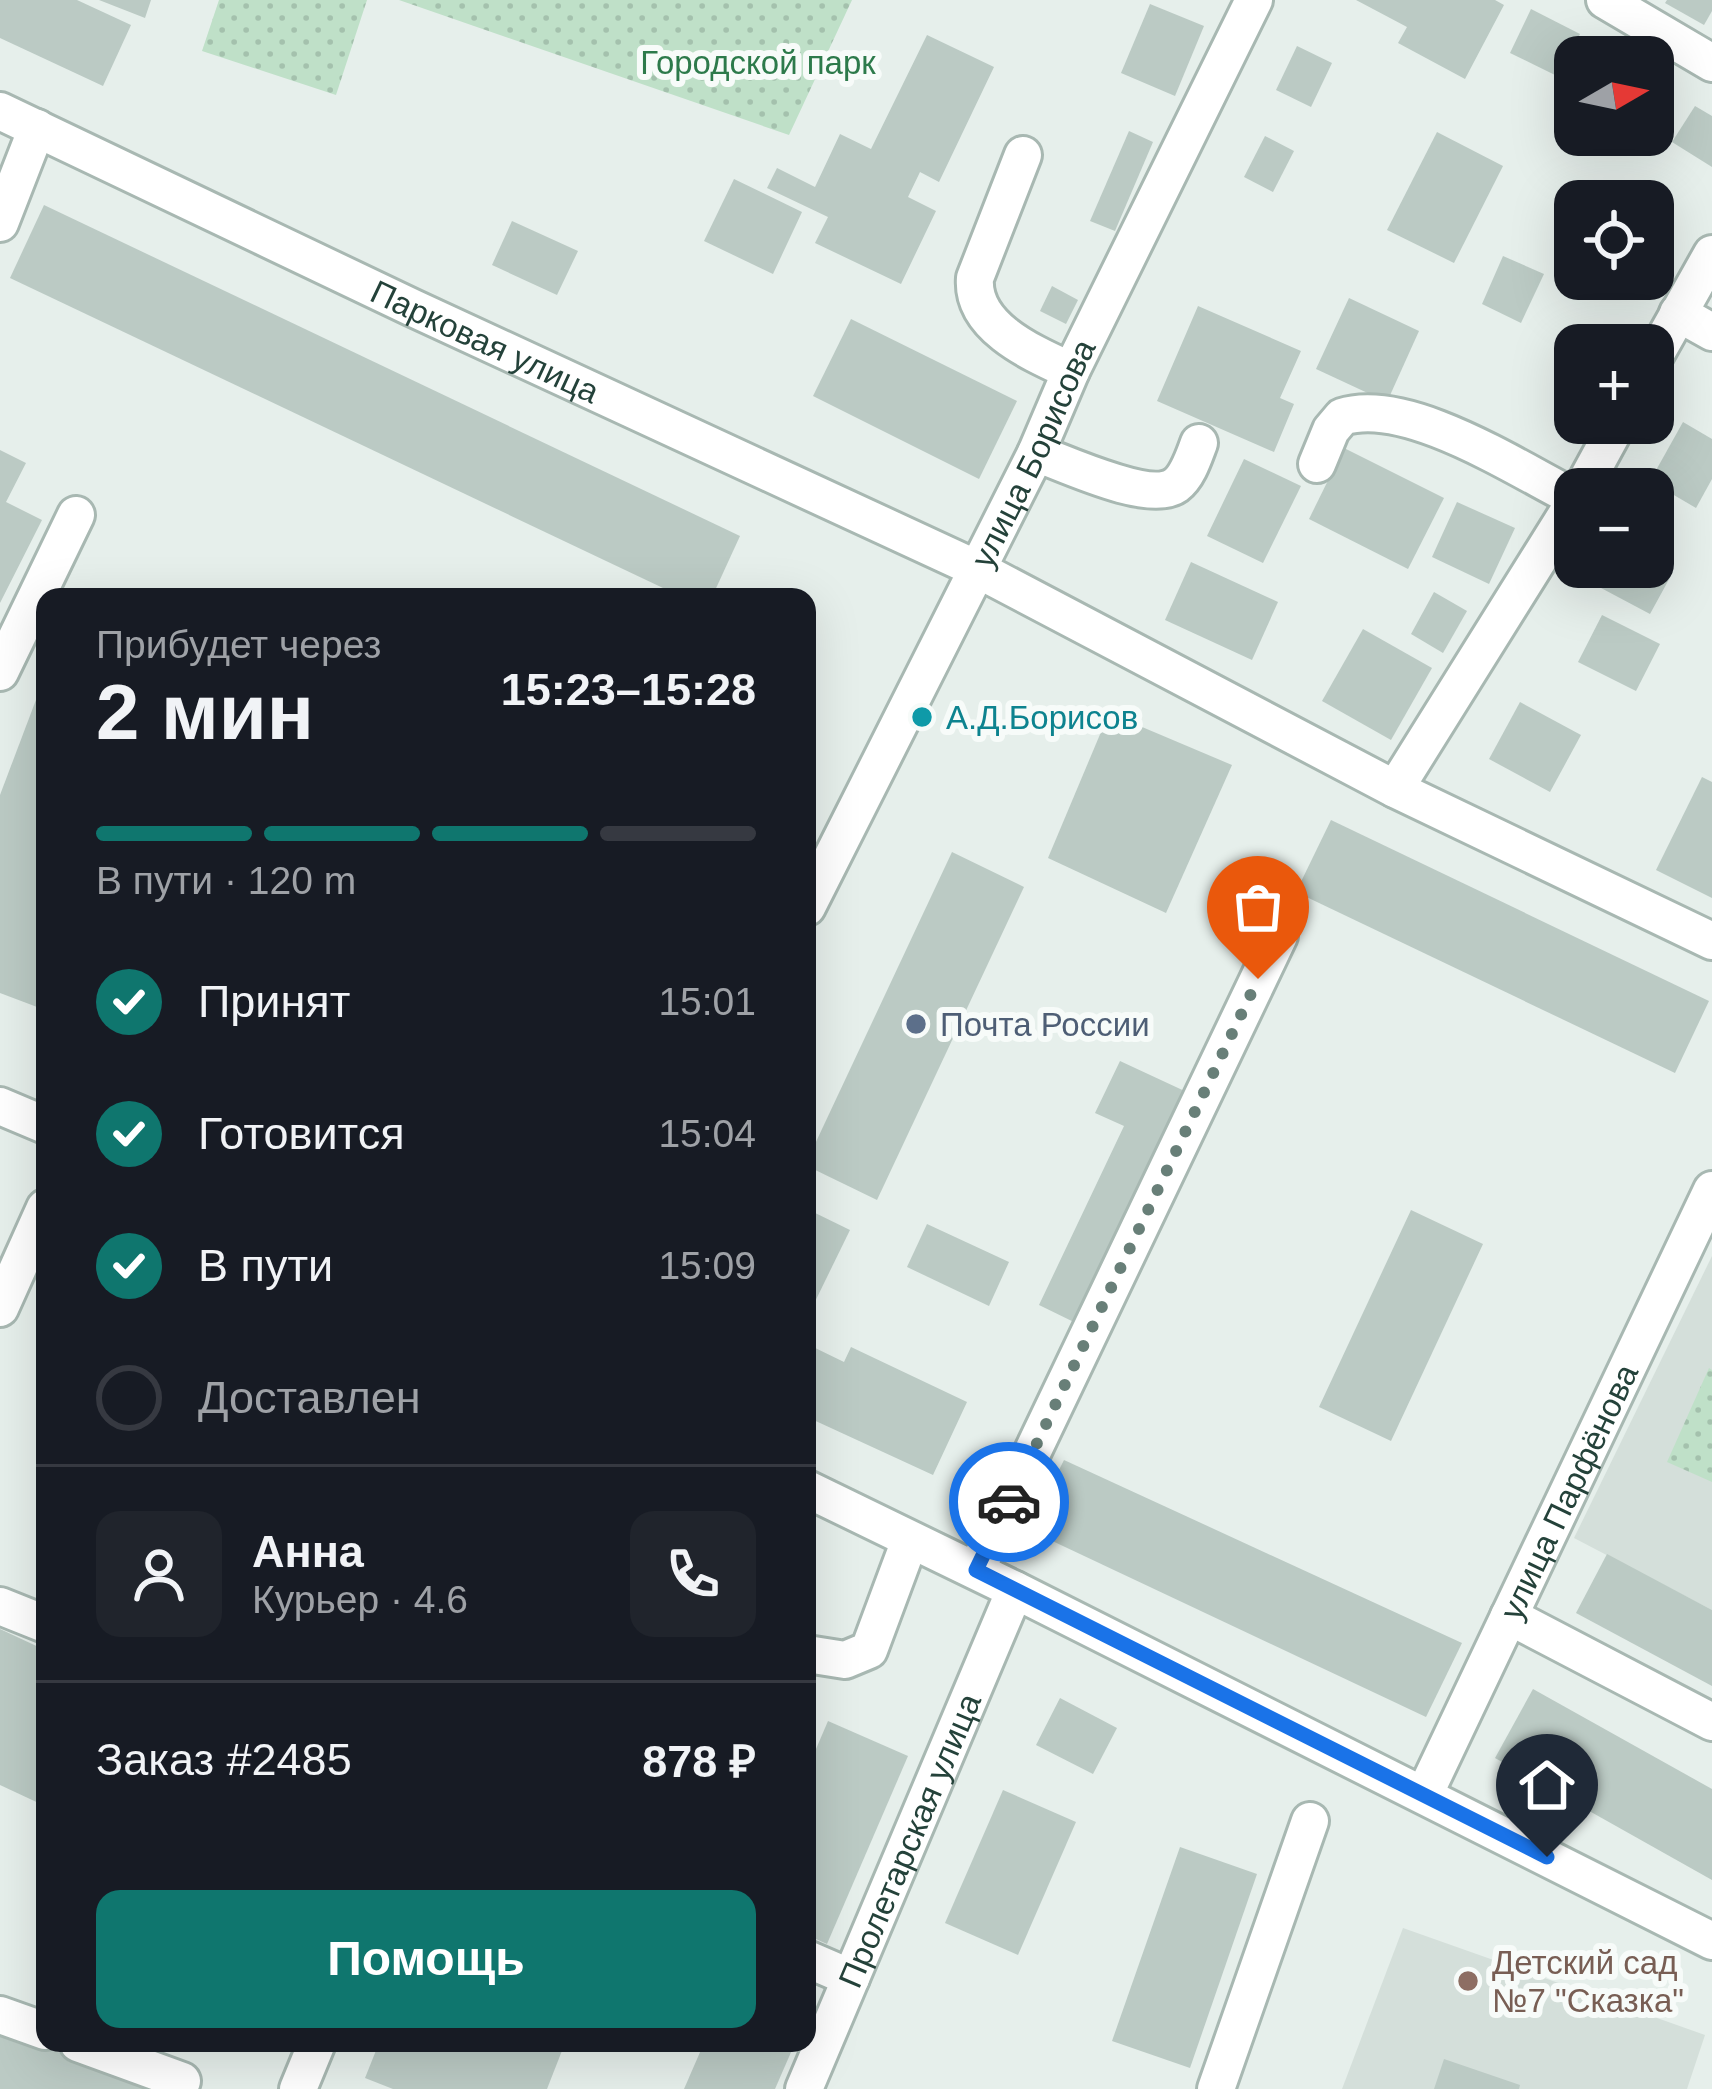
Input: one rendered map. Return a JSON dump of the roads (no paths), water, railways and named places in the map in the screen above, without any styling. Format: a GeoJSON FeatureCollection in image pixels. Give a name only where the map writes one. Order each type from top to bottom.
{"type":"FeatureCollection","features":[{"type":"Feature","properties":{"kind":"street","name":"улица Борисова"},"geometry":{"type":"LineString","coordinates":[[816,889],[1036,453],[1071,371],[1254,0]]}},
{"type":"Feature","properties":{"kind":"street"},"geometry":{"type":"LineString","coordinates":[[1606,0],[1712,63]]}},
{"type":"Feature","properties":{"kind":"street","name":"Парковая улица"},"geometry":{"type":"LineString","coordinates":[[0,111],[975,568],[1395,790],[1712,941]]}},
{"type":"Feature","properties":{"kind":"street"},"geometry":{"type":"LineString","coordinates":[[0,223],[37,128]]}},
{"type":"Feature","properties":{"kind":"street"},"geometry":{"type":"LineString","coordinates":[[1023,154],[975,278],[974,295],[978,308],[996,327],[1071,371]]}},
{"type":"Feature","properties":{"kind":"street"},"geometry":{"type":"LineString","coordinates":[[1672,324],[1712,254]]}},
{"type":"Feature","properties":{"kind":"street"},"geometry":{"type":"LineString","coordinates":[[1678,313],[1712,332]]}},
{"type":"Feature","properties":{"kind":"street"},"geometry":{"type":"LineString","coordinates":[[1317,464],[1331,430],[1342,417],[1383,413],[1446,434],[1554,488]]}},
{"type":"Feature","properties":{"kind":"street"},"geometry":{"type":"LineString","coordinates":[[1036,453],[1157,491],[1175,486],[1191,465],[1199,443]]}},
{"type":"Feature","properties":{"kind":"street"},"geometry":{"type":"LineString","coordinates":[[41,588],[76,515]]}},
{"type":"Feature","properties":{"kind":"street"},"geometry":{"type":"LineString","coordinates":[[1395,790],[1554,533]]}},
{"type":"Feature","properties":{"kind":"street"},"geometry":{"type":"LineString","coordinates":[[0,672],[36,598]]}},
{"type":"Feature","properties":{"kind":"street"},"geometry":{"type":"LineString","coordinates":[[976,1570],[1279,936]]}},
{"type":"Feature","properties":{"kind":"street"},"geometry":{"type":"LineString","coordinates":[[0,1106],[36,1121]]}},
{"type":"Feature","properties":{"kind":"street","name":"улица Парфёнова"},"geometry":{"type":"LineString","coordinates":[[1424,1795],[1712,1190]]}},
{"type":"Feature","properties":{"kind":"street"},"geometry":{"type":"LineString","coordinates":[[0,1308],[36,1228]]}},
{"type":"Feature","properties":{"kind":"street"},"geometry":{"type":"LineString","coordinates":[[816,1494],[1015,1589],[1712,1941]]}},
{"type":"Feature","properties":{"kind":"street"},"geometry":{"type":"LineString","coordinates":[[816,1655],[845,1660],[868,1650],[910,1540]]}},
{"type":"Feature","properties":{"kind":"street","name":"Пролетарская улица"},"geometry":{"type":"LineString","coordinates":[[804,2089],[1015,1589]]}},
{"type":"Feature","properties":{"kind":"street"},"geometry":{"type":"LineString","coordinates":[[0,1606],[36,1620]]}},
{"type":"Feature","properties":{"kind":"street"},"geometry":{"type":"LineString","coordinates":[[1509,1616],[1712,1721]]}},
{"type":"Feature","properties":{"kind":"street"},"geometry":{"type":"LineString","coordinates":[[1216,2089],[1310,1821]]}},
{"type":"Feature","properties":{"kind":"street"},"geometry":{"type":"LineString","coordinates":[[816,1963],[851,1978]]}},
{"type":"Feature","properties":{"kind":"street"},"geometry":{"type":"LineString","coordinates":[[0,2014],[36,2028]]}},
{"type":"Feature","properties":{"kind":"street"},"geometry":{"type":"LineString","coordinates":[[103,2052],[182,2080]]}},
{"type":"Feature","properties":{"kind":"street"},"geometry":{"type":"LineString","coordinates":[[298,2089],[313,2052]]}},
{"type":"Feature","properties":{"kind":"place","name":"А.Д.Борисов"},"geometry":{"type":"Point","coordinates":[922,717]}},
{"type":"Feature","properties":{"kind":"place","name":"Почта России"},"geometry":{"type":"Point","coordinates":[916,1024]}},
{"type":"Feature","properties":{"kind":"place","name":"Детский сад №7 \"Сказка\""},"geometry":{"type":"Point","coordinates":[1468,1981]}},
{"type":"Feature","properties":{"kind":"park label","name":"Городской парк"},"geometry":{"type":"Point","coordinates":[758,62]}}]}
